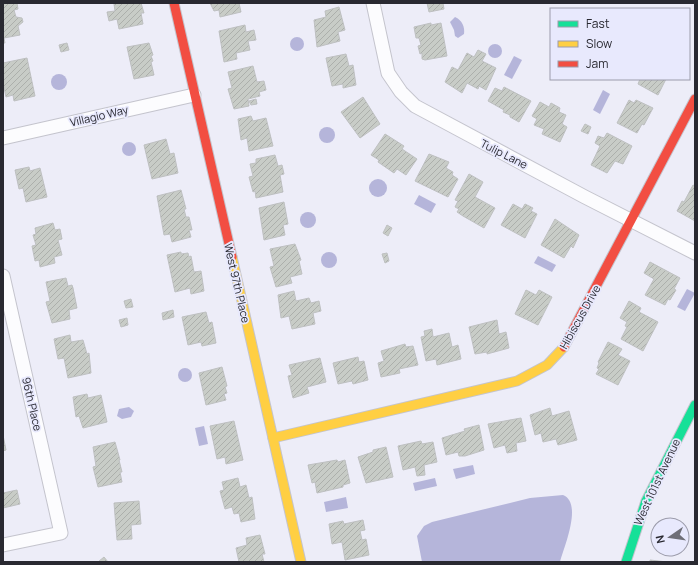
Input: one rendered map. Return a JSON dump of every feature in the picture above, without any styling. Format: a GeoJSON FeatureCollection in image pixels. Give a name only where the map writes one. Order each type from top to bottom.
{"type":"FeatureCollection","features":[{"type":"Feature","properties":{"kind":"street","name":"West 97th Place"},"geometry":{"type":"LineString","coordinates":[[174,3],[301,562]]}},
{"type":"Feature","properties":{"kind":"street","name":"Tulip Lane"},"geometry":{"type":"LineString","coordinates":[[373,3],[388,73],[401,92],[415,106],[695,253]]}},
{"type":"Feature","properties":{"kind":"street","name":"Villagio Way"},"geometry":{"type":"LineString","coordinates":[[3,138],[194,95]]}},
{"type":"Feature","properties":{"kind":"street","name":"Hibiscus Drive"},"geometry":{"type":"LineString","coordinates":[[273,438],[517,381],[538,372],[556,358],[569,340],[695,99]]}},
{"type":"Feature","properties":{"kind":"street","name":"96th Place"},"geometry":{"type":"LineString","coordinates":[[3,276],[61,533],[3,545]]}},
{"type":"Feature","properties":{"kind":"street","name":"West 101st Avenue"},"geometry":{"type":"LineString","coordinates":[[626,562],[631,541],[642,510],[695,405]]}},
{"type":"Feature","properties":{"kind":"water"},"geometry":{"type":"Polygon","coordinates":[[[455,17],[461,22],[464,29],[464,34],[458,38],[455,36],[450,22],[455,17]]]}},
{"type":"Feature","properties":{"kind":"water"},"geometry":{"type":"Polygon","coordinates":[[[294,37],[300,37],[304,41],[304,47],[300,51],[294,51],[290,47],[290,41],[294,37]]]}},
{"type":"Feature","properties":{"kind":"water"},"geometry":{"type":"Polygon","coordinates":[[[495,44],[500,46],[502,51],[500,56],[495,58],[490,56],[488,51],[490,46],[495,44]]]}},
{"type":"Feature","properties":{"kind":"water"},"geometry":{"type":"Polygon","coordinates":[[[514,56],[522,60],[512,79],[504,75],[514,56]]]}},
{"type":"Feature","properties":{"kind":"water"},"geometry":{"type":"Polygon","coordinates":[[[59,74],[65,76],[67,82],[65,88],[59,90],[53,88],[51,82],[53,76],[59,74]]]}},
{"type":"Feature","properties":{"kind":"water"},"geometry":{"type":"Polygon","coordinates":[[[603,90],[610,94],[600,114],[593,110],[603,90]]]}},
{"type":"Feature","properties":{"kind":"water"},"geometry":{"type":"Polygon","coordinates":[[[327,127],[334,132],[335,135],[330,142],[327,143],[320,138],[319,135],[324,128],[327,127]]]}},
{"type":"Feature","properties":{"kind":"water"},"geometry":{"type":"Polygon","coordinates":[[[129,142],[134,144],[136,149],[134,154],[129,156],[124,154],[122,149],[124,144],[129,142]]]}},
{"type":"Feature","properties":{"kind":"water"},"geometry":{"type":"Polygon","coordinates":[[[378,179],[384,182],[387,188],[384,194],[378,197],[372,194],[369,188],[372,182],[378,179]]]}},
{"type":"Feature","properties":{"kind":"water"},"geometry":{"type":"Polygon","coordinates":[[[419,195],[436,204],[431,213],[414,204],[419,195]]]}},
{"type":"Feature","properties":{"kind":"water"},"geometry":{"type":"Polygon","coordinates":[[[308,212],[314,214],[316,220],[314,226],[308,228],[302,226],[300,220],[302,214],[308,212]]]}},
{"type":"Feature","properties":{"kind":"water"},"geometry":{"type":"Polygon","coordinates":[[[329,252],[335,254],[337,260],[335,266],[329,268],[323,266],[321,260],[323,254],[329,252]]]}},
{"type":"Feature","properties":{"kind":"water"},"geometry":{"type":"Polygon","coordinates":[[[538,256],[556,265],[552,272],[534,263],[538,256]]]}},
{"type":"Feature","properties":{"kind":"water"},"geometry":{"type":"Polygon","coordinates":[[[687,289],[695,293],[685,311],[677,307],[687,289]]]}},
{"type":"Feature","properties":{"kind":"water"},"geometry":{"type":"Polygon","coordinates":[[[185,368],[190,370],[192,375],[190,380],[185,382],[180,380],[178,375],[180,370],[185,368]]]}},
{"type":"Feature","properties":{"kind":"water"},"geometry":{"type":"Polygon","coordinates":[[[129,407],[134,411],[131,417],[122,419],[117,416],[119,409],[129,407]]]}},
{"type":"Feature","properties":{"kind":"water"},"geometry":{"type":"Polygon","coordinates":[[[204,426],[208,444],[199,446],[195,428],[204,426]]]}},
{"type":"Feature","properties":{"kind":"water"},"geometry":{"type":"Polygon","coordinates":[[[473,465],[475,474],[456,479],[453,469],[473,465]]]}},
{"type":"Feature","properties":{"kind":"water"},"geometry":{"type":"Polygon","coordinates":[[[435,478],[437,486],[415,491],[413,483],[435,478]]]}},
{"type":"Feature","properties":{"kind":"water"},"geometry":{"type":"Polygon","coordinates":[[[563,495],[569,500],[572,507],[572,516],[560,562],[422,562],[417,536],[424,526],[432,522],[530,498],[563,495]]]}},
{"type":"Feature","properties":{"kind":"water"},"geometry":{"type":"Polygon","coordinates":[[[346,497],[348,508],[326,512],[324,502],[346,497]]]}},
{"type":"Feature","properties":{"kind":"building"},"geometry":{"type":"Polygon","coordinates":[[[3,3],[17,3],[18,9],[14,10],[16,17],[22,18],[23,22],[18,26],[20,35],[4,38],[5,43],[3,43],[3,3]]]}},
{"type":"Feature","properties":{"kind":"building"},"geometry":{"type":"Polygon","coordinates":[[[141,3],[144,13],[141,13],[143,24],[119,29],[117,19],[109,21],[107,12],[115,11],[114,4],[141,3]]]}},
{"type":"Feature","properties":{"kind":"building"},"geometry":{"type":"Polygon","coordinates":[[[210,3],[239,3],[241,12],[220,17],[219,10],[214,11],[210,3]]]}},
{"type":"Feature","properties":{"kind":"building"},"geometry":{"type":"Polygon","coordinates":[[[427,3],[443,3],[444,9],[429,12],[427,3]]]}},
{"type":"Feature","properties":{"kind":"building"},"geometry":{"type":"Polygon","coordinates":[[[339,7],[345,30],[338,32],[340,41],[317,47],[314,20],[326,17],[325,11],[339,7]]]}},
{"type":"Feature","properties":{"kind":"building"},"geometry":{"type":"Polygon","coordinates":[[[431,23],[431,25],[441,23],[447,56],[425,60],[422,59],[422,53],[420,54],[418,46],[421,45],[419,38],[416,38],[414,27],[431,23]]]}},
{"type":"Feature","properties":{"kind":"building"},"geometry":{"type":"Polygon","coordinates":[[[245,25],[246,32],[254,30],[256,40],[248,41],[250,50],[236,53],[237,59],[224,62],[219,31],[245,25]]]}},
{"type":"Feature","properties":{"kind":"building"},"geometry":{"type":"Polygon","coordinates":[[[67,43],[69,50],[61,52],[59,45],[67,43]]]}},
{"type":"Feature","properties":{"kind":"building"},"geometry":{"type":"Polygon","coordinates":[[[149,43],[153,55],[151,56],[153,61],[151,62],[154,75],[134,79],[127,47],[149,43]]]}},
{"type":"Feature","properties":{"kind":"building"},"geometry":{"type":"Polygon","coordinates":[[[478,50],[486,54],[482,61],[496,68],[486,90],[479,86],[478,89],[467,83],[462,93],[445,82],[452,67],[458,70],[467,53],[474,57],[478,50]]]}},
{"type":"Feature","properties":{"kind":"building"},"geometry":{"type":"Polygon","coordinates":[[[346,54],[349,66],[353,65],[356,85],[343,88],[343,84],[332,86],[326,58],[346,54]]]}},
{"type":"Feature","properties":{"kind":"building"},"geometry":{"type":"Polygon","coordinates":[[[27,58],[35,96],[14,101],[13,95],[6,97],[3,83],[3,63],[27,58]]]}},
{"type":"Feature","properties":{"kind":"building"},"geometry":{"type":"Polygon","coordinates":[[[253,66],[257,82],[264,81],[266,90],[259,92],[260,96],[248,99],[249,106],[234,109],[228,89],[232,88],[228,72],[253,66]]]}},
{"type":"Feature","properties":{"kind":"building"},"geometry":{"type":"Polygon","coordinates":[[[640,80],[666,80],[658,95],[638,84],[640,80]]]}},
{"type":"Feature","properties":{"kind":"building"},"geometry":{"type":"Polygon","coordinates":[[[504,87],[531,101],[519,122],[503,112],[504,110],[488,101],[495,88],[502,91],[504,87]]]}},
{"type":"Feature","properties":{"kind":"building"},"geometry":{"type":"Polygon","coordinates":[[[363,97],[380,124],[360,138],[341,112],[363,97]]]}},
{"type":"Feature","properties":{"kind":"building"},"geometry":{"type":"Polygon","coordinates":[[[256,99],[257,104],[251,105],[249,101],[256,99]]]}},
{"type":"Feature","properties":{"kind":"building"},"geometry":{"type":"Polygon","coordinates":[[[629,100],[634,103],[636,100],[653,108],[644,125],[642,124],[637,133],[617,123],[629,100]]]}},
{"type":"Feature","properties":{"kind":"building"},"geometry":{"type":"Polygon","coordinates":[[[540,102],[549,107],[551,103],[560,108],[559,112],[566,115],[562,124],[567,127],[560,142],[542,134],[544,129],[534,125],[537,119],[532,116],[540,102]]]}},
{"type":"Feature","properties":{"kind":"building"},"geometry":{"type":"Polygon","coordinates":[[[251,116],[253,121],[266,118],[273,146],[249,151],[247,138],[241,140],[238,119],[251,116]]]}},
{"type":"Feature","properties":{"kind":"building"},"geometry":{"type":"Polygon","coordinates":[[[585,124],[591,127],[588,134],[581,131],[585,124]]]}},
{"type":"Feature","properties":{"kind":"building"},"geometry":{"type":"Polygon","coordinates":[[[607,133],[632,146],[623,164],[615,161],[607,173],[591,165],[600,146],[595,143],[598,136],[604,138],[607,133]]]}},
{"type":"Feature","properties":{"kind":"building"},"geometry":{"type":"Polygon","coordinates":[[[385,134],[404,146],[402,149],[417,159],[406,175],[397,169],[394,173],[371,155],[385,134]]]}},
{"type":"Feature","properties":{"kind":"building"},"geometry":{"type":"Polygon","coordinates":[[[166,139],[170,154],[174,153],[178,173],[152,179],[144,145],[166,139]]]}},
{"type":"Feature","properties":{"kind":"building"},"geometry":{"type":"Polygon","coordinates":[[[429,154],[449,162],[446,168],[453,172],[452,175],[458,179],[448,197],[415,181],[429,154]]]}},
{"type":"Feature","properties":{"kind":"building"},"geometry":{"type":"Polygon","coordinates":[[[275,155],[278,166],[282,165],[284,174],[280,175],[283,192],[256,198],[255,191],[253,192],[249,177],[253,176],[250,164],[256,163],[256,159],[275,155]]]}},
{"type":"Feature","properties":{"kind":"building"},"geometry":{"type":"Polygon","coordinates":[[[29,167],[30,171],[40,168],[47,197],[26,202],[23,188],[19,189],[15,170],[29,167]]]}},
{"type":"Feature","properties":{"kind":"building"},"geometry":{"type":"Polygon","coordinates":[[[469,174],[483,182],[475,197],[495,208],[484,228],[457,212],[459,209],[455,207],[458,201],[455,200],[469,174]]]}},
{"type":"Feature","properties":{"kind":"building"},"geometry":{"type":"Polygon","coordinates":[[[693,185],[695,186],[695,221],[677,211],[682,201],[684,202],[693,185]]]}},
{"type":"Feature","properties":{"kind":"building"},"geometry":{"type":"Polygon","coordinates":[[[181,190],[186,209],[184,209],[186,217],[189,217],[192,230],[189,230],[191,237],[172,242],[170,234],[164,235],[157,196],[181,190]]]}},
{"type":"Feature","properties":{"kind":"building"},"geometry":{"type":"Polygon","coordinates":[[[284,202],[288,224],[283,225],[285,235],[264,240],[259,208],[284,202]]]}},
{"type":"Feature","properties":{"kind":"building"},"geometry":{"type":"Polygon","coordinates":[[[513,204],[522,209],[525,204],[533,208],[531,211],[537,214],[525,238],[501,225],[513,204]]]}},
{"type":"Feature","properties":{"kind":"building"},"geometry":{"type":"Polygon","coordinates":[[[555,219],[579,235],[573,248],[571,246],[564,258],[541,245],[555,219]]]}},
{"type":"Feature","properties":{"kind":"building"},"geometry":{"type":"Polygon","coordinates":[[[53,223],[55,230],[60,229],[62,239],[58,240],[62,255],[54,257],[55,263],[40,267],[39,260],[35,261],[32,246],[36,245],[33,235],[36,234],[35,228],[53,223]]]}},
{"type":"Feature","properties":{"kind":"building"},"geometry":{"type":"Polygon","coordinates":[[[387,225],[392,228],[388,236],[383,233],[387,225]]]}},
{"type":"Feature","properties":{"kind":"building"},"geometry":{"type":"Polygon","coordinates":[[[295,244],[301,260],[299,261],[302,274],[290,277],[292,283],[276,287],[270,267],[274,266],[270,249],[295,244]]]}},
{"type":"Feature","properties":{"kind":"building"},"geometry":{"type":"Polygon","coordinates":[[[181,252],[181,254],[188,253],[189,257],[191,256],[194,272],[201,271],[204,291],[191,294],[190,288],[175,292],[167,255],[181,252]]]}},
{"type":"Feature","properties":{"kind":"building"},"geometry":{"type":"Polygon","coordinates":[[[387,253],[389,261],[385,263],[382,254],[387,253]]]}},
{"type":"Feature","properties":{"kind":"building"},"geometry":{"type":"Polygon","coordinates":[[[650,262],[680,278],[674,289],[676,290],[665,305],[645,295],[654,279],[644,273],[650,262]]]}},
{"type":"Feature","properties":{"kind":"building"},"geometry":{"type":"Polygon","coordinates":[[[66,278],[68,286],[72,285],[77,308],[69,310],[70,319],[52,323],[46,302],[50,301],[46,282],[66,278]]]}},
{"type":"Feature","properties":{"kind":"building"},"geometry":{"type":"Polygon","coordinates":[[[526,290],[536,295],[539,290],[552,297],[538,325],[515,314],[526,290]]]}},
{"type":"Feature","properties":{"kind":"building"},"geometry":{"type":"Polygon","coordinates":[[[294,291],[296,301],[309,298],[311,303],[319,301],[321,311],[313,313],[315,324],[292,329],[289,316],[281,318],[278,295],[294,291]]]}},
{"type":"Feature","properties":{"kind":"building"},"geometry":{"type":"Polygon","coordinates":[[[131,299],[133,307],[126,308],[124,301],[131,299]]]}},
{"type":"Feature","properties":{"kind":"building"},"geometry":{"type":"Polygon","coordinates":[[[629,301],[641,308],[639,312],[658,322],[643,351],[621,339],[627,327],[625,326],[627,322],[620,318],[629,301]]]}},
{"type":"Feature","properties":{"kind":"building"},"geometry":{"type":"Polygon","coordinates":[[[173,310],[174,317],[163,320],[162,313],[173,310]]]}},
{"type":"Feature","properties":{"kind":"building"},"geometry":{"type":"Polygon","coordinates":[[[206,312],[209,323],[212,322],[216,343],[202,346],[201,342],[188,345],[182,317],[206,312]]]}},
{"type":"Feature","properties":{"kind":"building"},"geometry":{"type":"Polygon","coordinates":[[[127,318],[128,325],[121,327],[119,320],[127,318]]]}},
{"type":"Feature","properties":{"kind":"building"},"geometry":{"type":"Polygon","coordinates":[[[497,320],[499,334],[506,332],[509,348],[487,354],[487,352],[475,354],[469,327],[497,320]]]}},
{"type":"Feature","properties":{"kind":"building"},"geometry":{"type":"Polygon","coordinates":[[[432,329],[433,337],[449,333],[452,347],[458,345],[461,359],[437,365],[436,359],[426,361],[421,337],[425,336],[424,331],[432,329]]]}},
{"type":"Feature","properties":{"kind":"building"},"geometry":{"type":"Polygon","coordinates":[[[70,335],[71,342],[83,340],[87,354],[89,353],[91,373],[68,378],[64,358],[58,359],[54,339],[70,335]]]}},
{"type":"Feature","properties":{"kind":"building"},"geometry":{"type":"Polygon","coordinates":[[[608,342],[622,349],[618,355],[630,361],[618,385],[596,374],[599,369],[597,368],[598,362],[608,342]]]}},
{"type":"Feature","properties":{"kind":"building"},"geometry":{"type":"Polygon","coordinates":[[[405,344],[406,347],[413,346],[418,365],[399,369],[400,373],[381,377],[378,363],[384,361],[381,351],[405,344]]]}},
{"type":"Feature","properties":{"kind":"building"},"geometry":{"type":"Polygon","coordinates":[[[358,357],[359,362],[364,361],[368,380],[353,384],[352,381],[338,384],[333,363],[358,357]]]}},
{"type":"Feature","properties":{"kind":"building"},"geometry":{"type":"Polygon","coordinates":[[[320,358],[326,382],[307,387],[309,393],[293,398],[288,376],[292,375],[289,365],[320,358]]]}},
{"type":"Feature","properties":{"kind":"building"},"geometry":{"type":"Polygon","coordinates":[[[222,367],[227,386],[225,387],[227,393],[224,394],[226,400],[206,405],[199,373],[222,367]]]}},
{"type":"Feature","properties":{"kind":"building"},"geometry":{"type":"Polygon","coordinates":[[[87,394],[88,398],[101,395],[107,422],[83,428],[79,416],[76,417],[73,397],[87,394]]]}},
{"type":"Feature","properties":{"kind":"building"},"geometry":{"type":"Polygon","coordinates":[[[550,408],[552,416],[569,411],[577,440],[558,445],[556,439],[543,442],[541,433],[535,435],[530,415],[550,408]]]}},
{"type":"Feature","properties":{"kind":"building"},"geometry":{"type":"Polygon","coordinates":[[[521,418],[526,441],[516,443],[517,451],[507,453],[505,445],[494,448],[488,424],[521,418]]]}},
{"type":"Feature","properties":{"kind":"building"},"geometry":{"type":"Polygon","coordinates":[[[234,421],[243,460],[226,464],[225,457],[217,459],[210,426],[234,421]]]}},
{"type":"Feature","properties":{"kind":"building"},"geometry":{"type":"Polygon","coordinates":[[[479,425],[484,450],[465,456],[459,456],[458,452],[446,455],[442,438],[479,425]]]}},
{"type":"Feature","properties":{"kind":"building"},"geometry":{"type":"Polygon","coordinates":[[[3,435],[6,450],[3,451],[3,435]]]}},
{"type":"Feature","properties":{"kind":"building"},"geometry":{"type":"Polygon","coordinates":[[[421,441],[422,444],[433,442],[437,462],[424,465],[425,475],[417,476],[415,467],[403,470],[398,446],[421,441]]]}},
{"type":"Feature","properties":{"kind":"building"},"geometry":{"type":"Polygon","coordinates":[[[115,442],[120,460],[122,482],[98,487],[93,467],[96,466],[93,447],[115,442]]]}},
{"type":"Feature","properties":{"kind":"building"},"geometry":{"type":"Polygon","coordinates":[[[386,447],[393,477],[366,483],[358,457],[373,452],[373,450],[386,447]]]}},
{"type":"Feature","properties":{"kind":"building"},"geometry":{"type":"Polygon","coordinates":[[[337,460],[338,462],[345,460],[350,483],[343,485],[343,487],[317,493],[315,482],[312,483],[308,465],[337,460]]]}},
{"type":"Feature","properties":{"kind":"building"},"geometry":{"type":"Polygon","coordinates":[[[238,478],[240,487],[246,485],[249,498],[252,497],[255,519],[241,522],[239,513],[234,514],[232,507],[225,509],[220,491],[224,490],[222,482],[238,478]]]}},
{"type":"Feature","properties":{"kind":"building"},"geometry":{"type":"Polygon","coordinates":[[[17,490],[20,504],[3,508],[3,493],[17,490]]]}},
{"type":"Feature","properties":{"kind":"building"},"geometry":{"type":"Polygon","coordinates":[[[139,501],[141,524],[131,525],[132,539],[117,540],[114,503],[139,501]]]}},
{"type":"Feature","properties":{"kind":"building"},"geometry":{"type":"Polygon","coordinates":[[[363,520],[365,530],[360,531],[362,540],[366,539],[369,555],[345,560],[342,542],[332,544],[329,524],[343,521],[344,524],[363,520]]]}},
{"type":"Feature","properties":{"kind":"building"},"geometry":{"type":"Polygon","coordinates":[[[260,535],[265,554],[262,554],[264,562],[239,562],[236,548],[247,545],[246,538],[260,535]]]}},
{"type":"Feature","properties":{"kind":"building"},"geometry":{"type":"Polygon","coordinates":[[[104,557],[108,562],[98,562],[104,557]]]}},
{"type":"Feature","properties":{"kind":"building"},"geometry":{"type":"Polygon","coordinates":[[[650,560],[667,562],[650,562],[650,560]]]}},
{"type":"Feature","properties":{"kind":"traffic: fast"},"geometry":{"type":"LineString","coordinates":[[626,562],[646,501],[695,405]]}},
{"type":"Feature","properties":{"kind":"traffic: slow"},"geometry":{"type":"LineString","coordinates":[[232,257],[301,562]]}},
{"type":"Feature","properties":{"kind":"traffic: slow"},"geometry":{"type":"LineString","coordinates":[[273,438],[517,381],[547,365],[564,347]]}},
{"type":"Feature","properties":{"kind":"traffic: jam"},"geometry":{"type":"LineString","coordinates":[[174,3],[232,257]]}},
{"type":"Feature","properties":{"kind":"traffic: jam"},"geometry":{"type":"LineString","coordinates":[[564,347],[695,99]]}}]}
